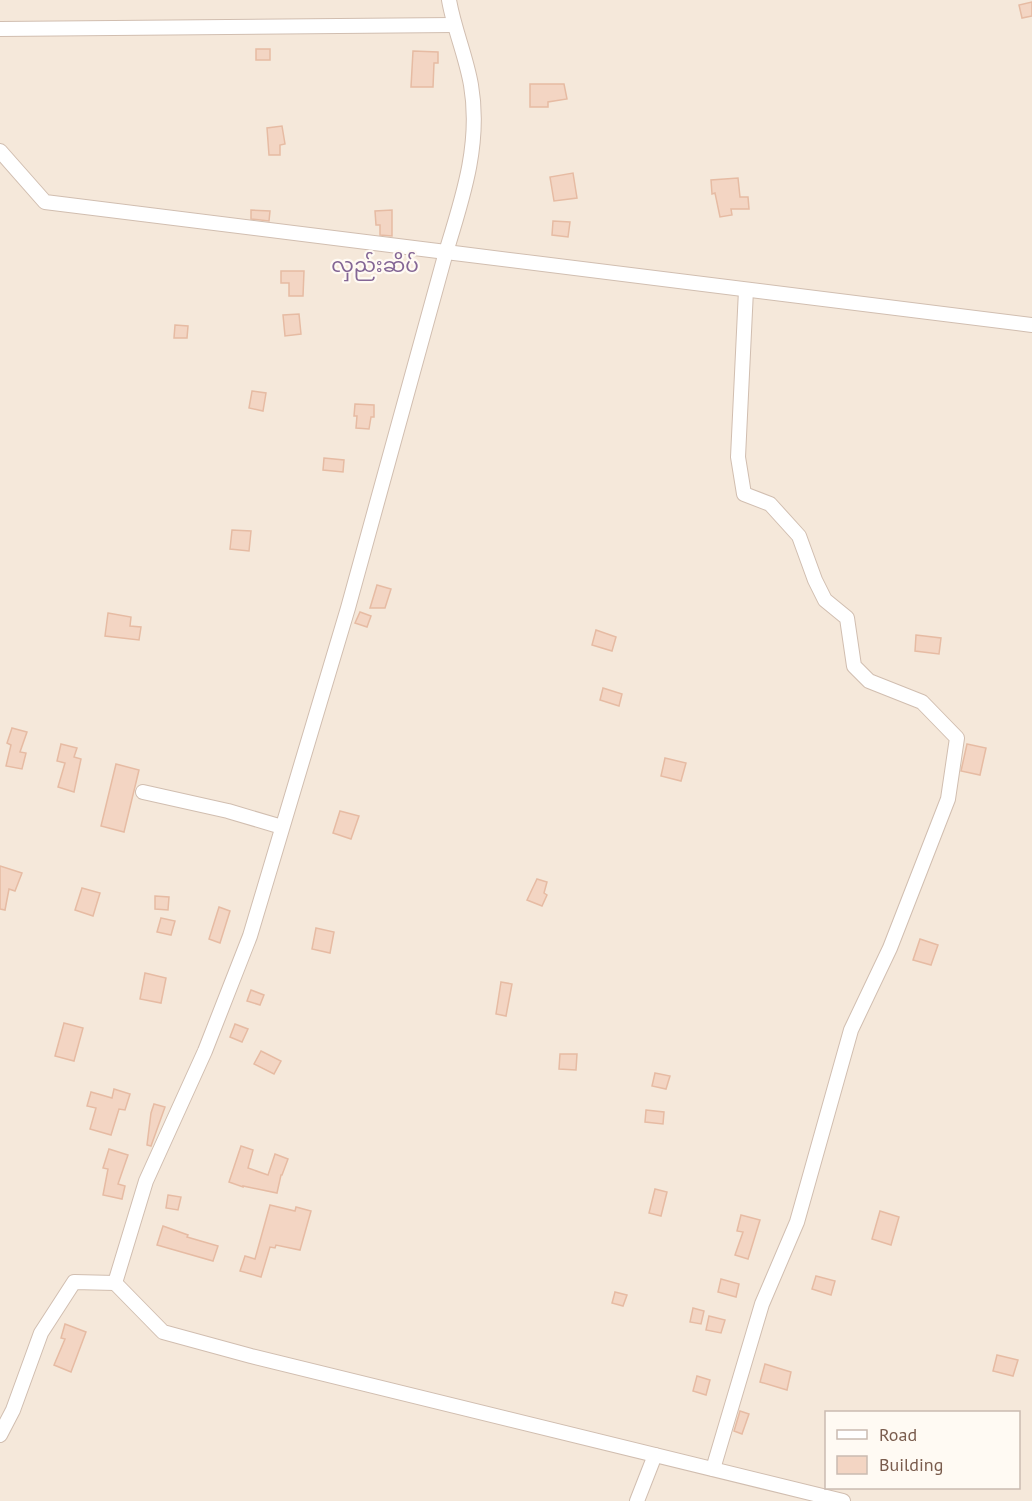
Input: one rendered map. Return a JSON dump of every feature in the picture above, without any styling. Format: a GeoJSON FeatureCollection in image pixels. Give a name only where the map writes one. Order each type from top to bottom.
{"type":"FeatureCollection","features":[{"type":"Feature","properties":{"kind":"street"},"geometry":{"type":"LineString","coordinates":[[115,1283],[146,1181],[205,1051],[250,936],[348,608],[466,187],[475,138],[471,85],[453,25],[449,0]]}},
{"type":"Feature","properties":{"kind":"street"},"geometry":{"type":"LineString","coordinates":[[0,28],[453,25]]}},
{"type":"Feature","properties":{"kind":"street"},"geometry":{"type":"LineString","coordinates":[[0,152],[45,202],[1032,325]]}},
{"type":"Feature","properties":{"kind":"street"},"geometry":{"type":"LineString","coordinates":[[713,1469],[762,1304],[797,1222],[851,1030],[890,948],[948,799],[957,738],[922,702],[869,681],[854,666],[847,618],[825,600],[799,536],[770,504],[744,494],[738,457],[746,290]]}},
{"type":"Feature","properties":{"kind":"street"},"geometry":{"type":"LineString","coordinates":[[143,792],[228,811],[282,827]]}},
{"type":"Feature","properties":{"kind":"street"},"geometry":{"type":"LineString","coordinates":[[0,1434],[13,1410],[41,1333],[74,1282],[115,1283],[163,1332],[251,1356],[843,1501]]}},
{"type":"Feature","properties":{"kind":"street"},"geometry":{"type":"LineString","coordinates":[[637,1501],[655,1455]]}},
{"type":"Feature","properties":{"kind":"shaded area"},"geometry":{"type":"Polygon","coordinates":[[[0,0],[1032,0],[1032,1501],[0,1501],[0,0]]]}},
{"type":"Feature","properties":{"kind":"building"},"geometry":{"type":"Polygon","coordinates":[[[1032,2],[1032,16],[1022,18],[1019,5],[1032,2]]]}},
{"type":"Feature","properties":{"kind":"building"},"geometry":{"type":"Polygon","coordinates":[[[256,49],[270,49],[270,60],[256,60],[256,49]]]}},
{"type":"Feature","properties":{"kind":"building"},"geometry":{"type":"Polygon","coordinates":[[[413,51],[438,52],[438,63],[434,63],[433,87],[411,87],[413,51]]]}},
{"type":"Feature","properties":{"kind":"building"},"geometry":{"type":"Polygon","coordinates":[[[530,84],[564,84],[567,99],[548,102],[548,107],[530,107],[530,84]]]}},
{"type":"Feature","properties":{"kind":"building"},"geometry":{"type":"Polygon","coordinates":[[[282,126],[285,144],[280,145],[280,155],[269,155],[267,128],[282,126]]]}},
{"type":"Feature","properties":{"kind":"building"},"geometry":{"type":"Polygon","coordinates":[[[573,173],[577,198],[554,201],[550,177],[573,173]]]}},
{"type":"Feature","properties":{"kind":"building"},"geometry":{"type":"Polygon","coordinates":[[[738,178],[740,197],[748,197],[749,209],[731,209],[732,215],[720,217],[715,193],[712,194],[711,180],[738,178]]]}},
{"type":"Feature","properties":{"kind":"building"},"geometry":{"type":"Polygon","coordinates":[[[251,210],[270,211],[269,221],[251,219],[251,210]]]}},
{"type":"Feature","properties":{"kind":"building"},"geometry":{"type":"Polygon","coordinates":[[[392,210],[392,236],[380,235],[380,225],[376,225],[375,211],[392,210]]]}},
{"type":"Feature","properties":{"kind":"building"},"geometry":{"type":"Polygon","coordinates":[[[553,221],[570,222],[568,237],[552,235],[553,221]]]}},
{"type":"Feature","properties":{"kind":"building"},"geometry":{"type":"Polygon","coordinates":[[[281,271],[304,271],[303,296],[289,296],[289,283],[281,283],[281,271]]]}},
{"type":"Feature","properties":{"kind":"building"},"geometry":{"type":"Polygon","coordinates":[[[299,314],[301,334],[285,336],[283,315],[299,314]]]}},
{"type":"Feature","properties":{"kind":"building"},"geometry":{"type":"Polygon","coordinates":[[[175,325],[188,326],[187,338],[174,338],[175,325]]]}},
{"type":"Feature","properties":{"kind":"building"},"geometry":{"type":"Polygon","coordinates":[[[252,391],[266,393],[263,411],[249,408],[252,391]]]}},
{"type":"Feature","properties":{"kind":"building"},"geometry":{"type":"Polygon","coordinates":[[[355,404],[374,405],[374,417],[371,417],[369,429],[356,428],[355,404]]]}},
{"type":"Feature","properties":{"kind":"building"},"geometry":{"type":"Polygon","coordinates":[[[324,458],[344,460],[343,472],[323,470],[324,458]]]}},
{"type":"Feature","properties":{"kind":"building"},"geometry":{"type":"Polygon","coordinates":[[[232,530],[251,531],[249,551],[230,549],[232,530]]]}},
{"type":"Feature","properties":{"kind":"building"},"geometry":{"type":"Polygon","coordinates":[[[377,585],[391,589],[385,608],[370,608],[377,585]]]}},
{"type":"Feature","properties":{"kind":"building"},"geometry":{"type":"Polygon","coordinates":[[[360,612],[371,616],[367,627],[355,623],[360,612]]]}},
{"type":"Feature","properties":{"kind":"building"},"geometry":{"type":"Polygon","coordinates":[[[108,613],[131,617],[130,626],[141,627],[139,640],[105,636],[108,613]]]}},
{"type":"Feature","properties":{"kind":"building"},"geometry":{"type":"Polygon","coordinates":[[[596,630],[616,637],[612,651],[592,645],[596,630]]]}},
{"type":"Feature","properties":{"kind":"building"},"geometry":{"type":"Polygon","coordinates":[[[916,635],[941,638],[939,654],[915,651],[916,635]]]}},
{"type":"Feature","properties":{"kind":"building"},"geometry":{"type":"Polygon","coordinates":[[[603,688],[622,694],[619,706],[600,700],[603,688]]]}},
{"type":"Feature","properties":{"kind":"building"},"geometry":{"type":"Polygon","coordinates":[[[12,728],[27,732],[20,752],[26,753],[22,769],[6,766],[11,745],[7,743],[12,728]]]}},
{"type":"Feature","properties":{"kind":"building"},"geometry":{"type":"Polygon","coordinates":[[[61,744],[77,748],[74,757],[81,759],[74,792],[58,787],[65,763],[57,761],[61,744]]]}},
{"type":"Feature","properties":{"kind":"building"},"geometry":{"type":"Polygon","coordinates":[[[967,744],[986,748],[980,775],[961,771],[967,744]]]}},
{"type":"Feature","properties":{"kind":"building"},"geometry":{"type":"Polygon","coordinates":[[[665,758],[686,763],[681,781],[661,776],[665,758]]]}},
{"type":"Feature","properties":{"kind":"building"},"geometry":{"type":"Polygon","coordinates":[[[116,764],[139,770],[124,832],[101,826],[116,764]]]}},
{"type":"Feature","properties":{"kind":"building"},"geometry":{"type":"Polygon","coordinates":[[[340,811],[359,816],[351,839],[333,833],[340,811]]]}},
{"type":"Feature","properties":{"kind":"building"},"geometry":{"type":"Polygon","coordinates":[[[0,866],[22,873],[15,891],[9,889],[5,910],[0,909],[0,866]]]}},
{"type":"Feature","properties":{"kind":"building"},"geometry":{"type":"Polygon","coordinates":[[[537,879],[547,882],[544,893],[547,895],[542,906],[527,900],[537,879]]]}},
{"type":"Feature","properties":{"kind":"building"},"geometry":{"type":"Polygon","coordinates":[[[82,888],[100,893],[93,916],[75,910],[82,888]]]}},
{"type":"Feature","properties":{"kind":"building"},"geometry":{"type":"Polygon","coordinates":[[[155,896],[169,897],[168,910],[155,909],[155,896]]]}},
{"type":"Feature","properties":{"kind":"building"},"geometry":{"type":"Polygon","coordinates":[[[219,907],[230,911],[220,943],[209,939],[219,907]]]}},
{"type":"Feature","properties":{"kind":"building"},"geometry":{"type":"Polygon","coordinates":[[[161,918],[175,921],[171,935],[157,932],[161,918]]]}},
{"type":"Feature","properties":{"kind":"building"},"geometry":{"type":"Polygon","coordinates":[[[316,928],[334,932],[330,953],[312,949],[316,928]]]}},
{"type":"Feature","properties":{"kind":"building"},"geometry":{"type":"Polygon","coordinates":[[[920,939],[938,945],[931,965],[913,960],[920,939]]]}},
{"type":"Feature","properties":{"kind":"building"},"geometry":{"type":"Polygon","coordinates":[[[145,973],[166,978],[161,1003],[140,999],[145,973]]]}},
{"type":"Feature","properties":{"kind":"building"},"geometry":{"type":"Polygon","coordinates":[[[501,982],[512,984],[506,1016],[496,1014],[501,982]]]}},
{"type":"Feature","properties":{"kind":"building"},"geometry":{"type":"Polygon","coordinates":[[[251,990],[264,995],[260,1005],[247,1001],[251,990]]]}},
{"type":"Feature","properties":{"kind":"building"},"geometry":{"type":"Polygon","coordinates":[[[64,1023],[83,1028],[74,1061],[55,1056],[64,1023]]]}},
{"type":"Feature","properties":{"kind":"building"},"geometry":{"type":"Polygon","coordinates":[[[235,1024],[248,1029],[242,1042],[230,1037],[235,1024]]]}},
{"type":"Feature","properties":{"kind":"building"},"geometry":{"type":"Polygon","coordinates":[[[261,1051],[281,1061],[274,1074],[254,1064],[261,1051]]]}},
{"type":"Feature","properties":{"kind":"building"},"geometry":{"type":"Polygon","coordinates":[[[560,1054],[577,1054],[576,1070],[559,1069],[560,1054]]]}},
{"type":"Feature","properties":{"kind":"building"},"geometry":{"type":"Polygon","coordinates":[[[655,1073],[670,1076],[666,1089],[652,1086],[655,1073]]]}},
{"type":"Feature","properties":{"kind":"building"},"geometry":{"type":"Polygon","coordinates":[[[114,1089],[130,1094],[125,1110],[119,1109],[111,1135],[90,1129],[96,1108],[87,1106],[91,1092],[112,1098],[114,1089]]]}},
{"type":"Feature","properties":{"kind":"building"},"geometry":{"type":"Polygon","coordinates":[[[154,1104],[165,1107],[151,1146],[147,1145],[154,1104]]]}},
{"type":"Feature","properties":{"kind":"building"},"geometry":{"type":"Polygon","coordinates":[[[646,1110],[664,1112],[663,1124],[645,1122],[646,1110]]]}},
{"type":"Feature","properties":{"kind":"building"},"geometry":{"type":"Polygon","coordinates":[[[241,1146],[253,1150],[248,1168],[268,1175],[275,1154],[288,1159],[277,1193],[229,1182],[241,1146]]]}},
{"type":"Feature","properties":{"kind":"building"},"geometry":{"type":"Polygon","coordinates":[[[109,1149],[128,1155],[118,1184],[125,1186],[122,1199],[103,1195],[108,1169],[103,1168],[109,1149]]]}},
{"type":"Feature","properties":{"kind":"building"},"geometry":{"type":"Polygon","coordinates":[[[655,1189],[667,1192],[661,1216],[649,1213],[655,1189]]]}},
{"type":"Feature","properties":{"kind":"building"},"geometry":{"type":"Polygon","coordinates":[[[168,1195],[181,1197],[178,1210],[166,1208],[168,1195]]]}},
{"type":"Feature","properties":{"kind":"building"},"geometry":{"type":"Polygon","coordinates":[[[270,1205],[295,1211],[296,1207],[311,1211],[300,1250],[276,1245],[275,1248],[270,1247],[261,1277],[240,1271],[245,1256],[255,1259],[270,1205]]]}},
{"type":"Feature","properties":{"kind":"building"},"geometry":{"type":"Polygon","coordinates":[[[880,1211],[899,1217],[891,1245],[872,1239],[880,1211]]]}},
{"type":"Feature","properties":{"kind":"building"},"geometry":{"type":"Polygon","coordinates":[[[741,1215],[760,1220],[748,1259],[735,1255],[743,1232],[737,1231],[741,1215]]]}},
{"type":"Feature","properties":{"kind":"building"},"geometry":{"type":"Polygon","coordinates":[[[163,1226],[188,1235],[187,1237],[218,1246],[213,1261],[157,1245],[163,1226]]]}},
{"type":"Feature","properties":{"kind":"building"},"geometry":{"type":"Polygon","coordinates":[[[816,1276],[835,1281],[831,1295],[812,1289],[816,1276]]]}},
{"type":"Feature","properties":{"kind":"building"},"geometry":{"type":"Polygon","coordinates":[[[721,1279],[739,1284],[736,1297],[718,1292],[721,1279]]]}},
{"type":"Feature","properties":{"kind":"building"},"geometry":{"type":"Polygon","coordinates":[[[615,1292],[627,1295],[623,1306],[612,1303],[615,1292]]]}},
{"type":"Feature","properties":{"kind":"building"},"geometry":{"type":"Polygon","coordinates":[[[693,1308],[704,1311],[701,1324],[690,1322],[693,1308]]]}},
{"type":"Feature","properties":{"kind":"building"},"geometry":{"type":"Polygon","coordinates":[[[709,1316],[725,1320],[721,1333],[706,1330],[709,1316]]]}},
{"type":"Feature","properties":{"kind":"building"},"geometry":{"type":"Polygon","coordinates":[[[65,1324],[86,1332],[71,1372],[54,1365],[65,1339],[61,1338],[65,1324]]]}},
{"type":"Feature","properties":{"kind":"building"},"geometry":{"type":"Polygon","coordinates":[[[997,1355],[1018,1360],[1013,1376],[993,1371],[997,1355]]]}},
{"type":"Feature","properties":{"kind":"building"},"geometry":{"type":"Polygon","coordinates":[[[765,1364],[791,1372],[787,1390],[760,1382],[765,1364]]]}},
{"type":"Feature","properties":{"kind":"building"},"geometry":{"type":"Polygon","coordinates":[[[697,1376],[710,1380],[706,1395],[693,1391],[697,1376]]]}},
{"type":"Feature","properties":{"kind":"building"},"geometry":{"type":"Polygon","coordinates":[[[740,1411],[749,1414],[742,1434],[734,1431],[740,1411]]]}},
{"type":"Feature","properties":{"kind":"district","name":"လှည်းဆိပ်"},"geometry":{"type":"Point","coordinates":[375,265]}}]}
